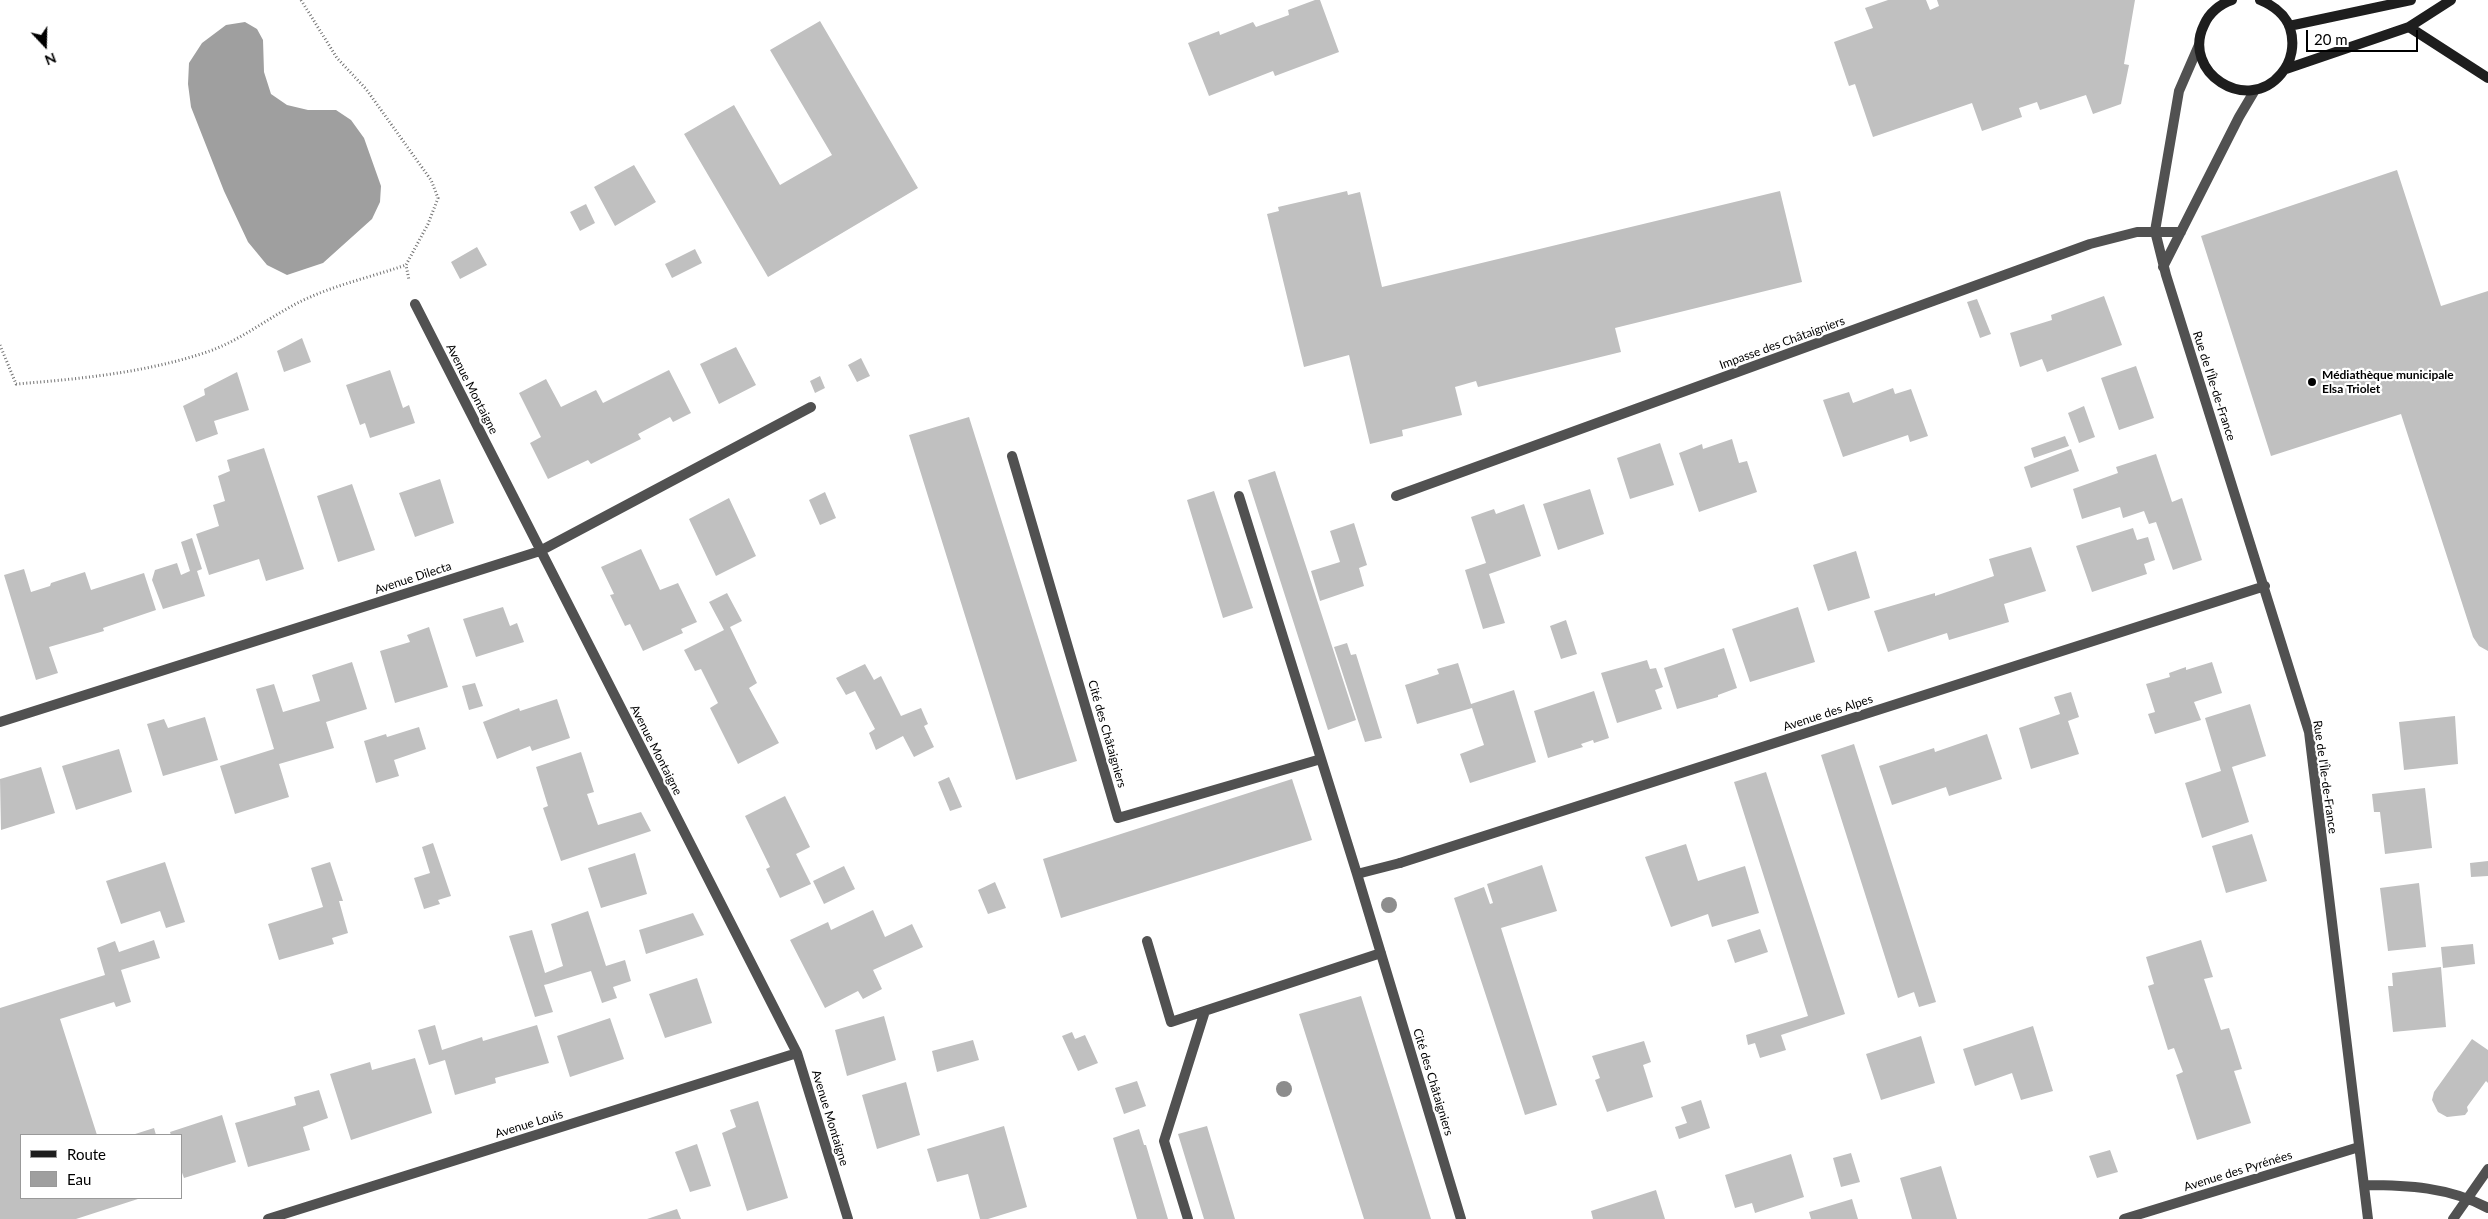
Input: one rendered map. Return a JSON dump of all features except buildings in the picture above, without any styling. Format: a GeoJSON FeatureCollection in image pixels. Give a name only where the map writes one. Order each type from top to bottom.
{"type":"FeatureCollection","features":[{"type":"Feature","properties":{"kind":"street"},"geometry":{"type":"LineString","coordinates":[[2232,0],[2214,4],[2201,31],[2199,45],[2207,70],[2216,80],[2228,87],[2241,91],[2255,90],[2277,78],[2286,68],[2292,55],[2293,41],[2289,26],[2282,14],[2271,5],[2260,0]]}},
{"type":"Feature","properties":{"kind":"street"},"geometry":{"type":"LineString","coordinates":[[2289,26],[2411,0]]}},
{"type":"Feature","properties":{"kind":"street"},"geometry":{"type":"LineString","coordinates":[[2286,68],[2409,27],[2451,0]]}},
{"type":"Feature","properties":{"kind":"street"},"geometry":{"type":"LineString","coordinates":[[2409,27],[2488,78]]}},
{"type":"Feature","properties":{"kind":"street","name":"Rue de l'Île-de-France"},"geometry":{"type":"LineString","coordinates":[[2199,45],[2179,91],[2155,231],[2163,267],[2265,586],[2309,732],[2368,1219]]}},
{"type":"Feature","properties":{"kind":"street"},"geometry":{"type":"LineString","coordinates":[[2163,267],[2255,90]]}},
{"type":"Feature","properties":{"kind":"street","name":"Impasse des Châtaigniers"},"geometry":{"type":"LineString","coordinates":[[1396,496],[2090,244],[2138,232],[2181,232]]}},
{"type":"Feature","properties":{"kind":"street","name":"Avenue Montaigne"},"geometry":{"type":"LineString","coordinates":[[415,304],[797,1053],[848,1219]]}},
{"type":"Feature","properties":{"kind":"street","name":"Avenue Dilecta"},"geometry":{"type":"LineString","coordinates":[[0,722],[540,552],[811,408]]}},
{"type":"Feature","properties":{"kind":"street","name":"Cité des Châtaigniers"},"geometry":{"type":"LineString","coordinates":[[1012,456],[1118,818],[1321,759]]}},
{"type":"Feature","properties":{"kind":"street","name":"Cité des Châtaigniers"},"geometry":{"type":"LineString","coordinates":[[1239,496],[1357,874],[1461,1219]]}},
{"type":"Feature","properties":{"kind":"street","name":"Avenue des Alpes"},"geometry":{"type":"LineString","coordinates":[[1357,874],[1400,863],[2265,586]]}},
{"type":"Feature","properties":{"kind":"street"},"geometry":{"type":"LineString","coordinates":[[1148,941],[1172,1022],[1381,953]]}},
{"type":"Feature","properties":{"kind":"street"},"geometry":{"type":"LineString","coordinates":[[1188,1219],[1164,1141],[1205,1011]]}},
{"type":"Feature","properties":{"kind":"street","name":"Avenue Louis"},"geometry":{"type":"LineString","coordinates":[[268,1219],[797,1053]]}},
{"type":"Feature","properties":{"kind":"street","name":"Avenue des Pyrénées"},"geometry":{"type":"LineString","coordinates":[[2124,1219],[2359,1147]]}},
{"type":"Feature","properties":{"kind":"street"},"geometry":{"type":"LineString","coordinates":[[2453,1219],[2488,1168]]}},
{"type":"Feature","properties":{"kind":"street"},"geometry":{"type":"LineString","coordinates":[[2365,1185],[2410,1185],[2468,1197],[2488,1208]]}},
{"type":"Feature","properties":{"kind":"path"},"geometry":{"type":"LineString","coordinates":[[301,0],[336,58],[366,89],[431,180],[438,198],[428,224],[406,265],[415,304]]}},
{"type":"Feature","properties":{"kind":"path"},"geometry":{"type":"LineString","coordinates":[[0,345],[16,384],[74,379],[144,368],[205,353],[254,330],[308,298],[406,265]]}},
{"type":"Feature","properties":{"kind":"water"},"geometry":{"type":"Polygon","coordinates":[[[245,22],[257,29],[263,40],[264,72],[271,94],[287,105],[308,110],[336,110],[351,120],[364,138],[381,186],[380,202],[372,219],[323,263],[287,275],[267,265],[248,242],[224,191],[191,107],[188,84],[189,63],[202,43],[226,25],[245,22]]]}},
{"type":"Feature","properties":{"kind":"place","name":"Médiathèque municipale Elsa Triolet"},"geometry":{"type":"Point","coordinates":[2312,382]}}]}
